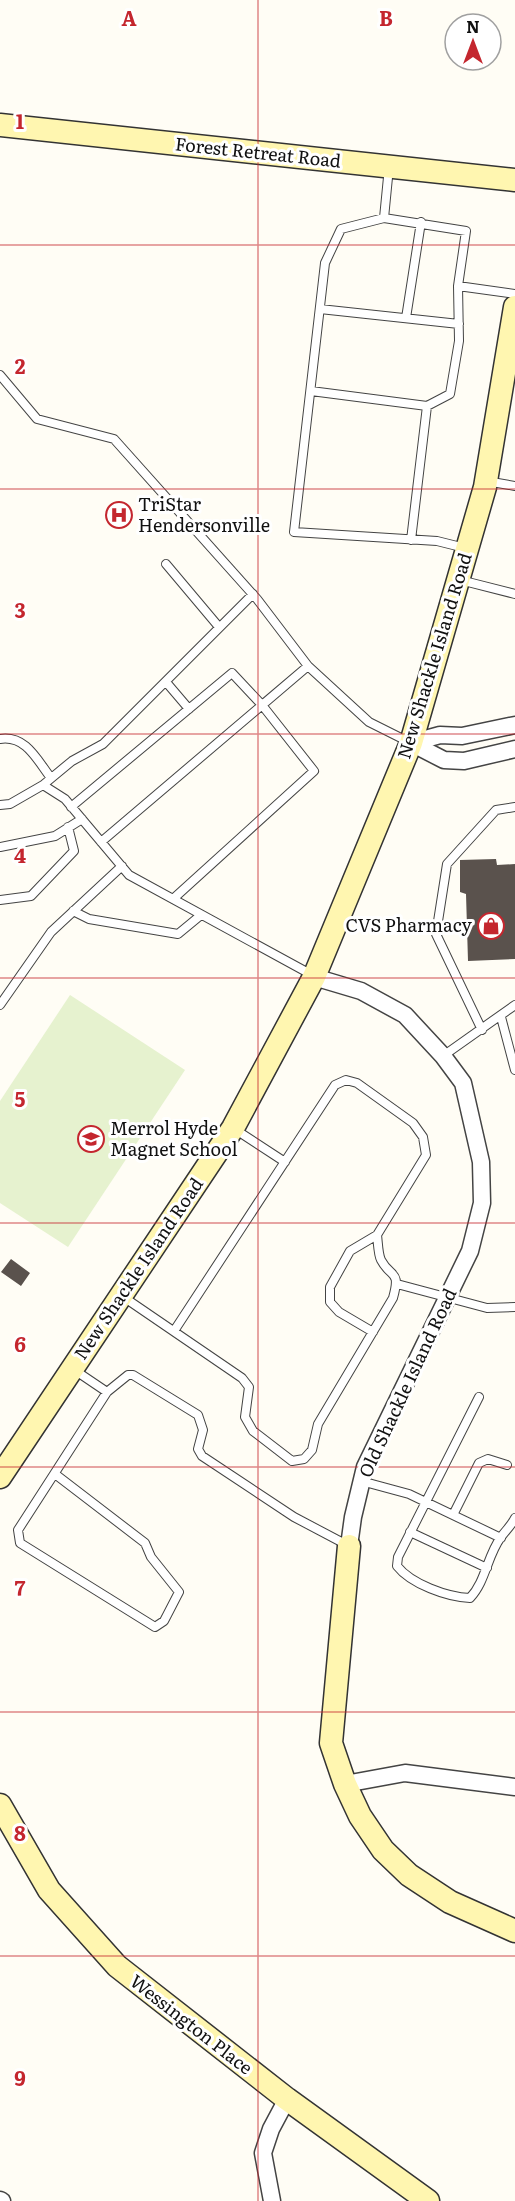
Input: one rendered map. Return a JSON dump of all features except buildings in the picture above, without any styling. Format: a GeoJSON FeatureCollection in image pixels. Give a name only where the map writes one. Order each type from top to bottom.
{"type":"FeatureCollection","features":[{"type":"Feature","properties":{"kind":"street","name":"Forest Retreat Road"},"geometry":{"type":"LineString","coordinates":[[0,125],[515,180]]}},
{"type":"Feature","properties":{"kind":"street","name":"New Shackle Island Road"},"geometry":{"type":"LineString","coordinates":[[0,1477],[233,1128],[314,977],[411,743],[486,481],[510,372],[515,307]]}},
{"type":"Feature","properties":{"kind":"street"},"geometry":{"type":"LineString","coordinates":[[411,743],[440,735],[462,736],[515,725]]}},
{"type":"Feature","properties":{"kind":"street"},"geometry":{"type":"LineString","coordinates":[[411,743],[444,760],[464,761],[515,749]]}},
{"type":"Feature","properties":{"kind":"street","name":"Old Shackle Island Road"},"geometry":{"type":"LineString","coordinates":[[314,977],[361,991],[405,1015],[443,1056],[463,1083],[481,1162],[479,1213],[470,1251],[365,1467],[361,1481],[352,1516],[331,1743],[345,1784],[360,1816],[382,1850],[409,1875],[450,1902],[515,1931]]}},
{"type":"Feature","properties":{"kind":"street"},"geometry":{"type":"LineString","coordinates":[[345,1784],[405,1773],[515,1787]]}},
{"type":"Feature","properties":{"kind":"street","name":"Wessington Place"},"geometry":{"type":"LineString","coordinates":[[2,1810],[49,1890],[117,1966],[287,2099],[428,2201]]}},
{"type":"Feature","properties":{"kind":"street"},"geometry":{"type":"LineString","coordinates":[[272,2201],[263,2153],[271,2129],[287,2099]]}},
{"type":"Feature","properties":{"kind":"lane"},"geometry":{"type":"LineString","coordinates":[[0,115],[28,129]]}},
{"type":"Feature","properties":{"kind":"lane"},"geometry":{"type":"LineString","coordinates":[[384,218],[388,167]]}},
{"type":"Feature","properties":{"kind":"lane"},"geometry":{"type":"LineString","coordinates":[[311,391],[428,406],[450,394],[459,341],[458,286],[466,231],[421,222],[384,218],[341,229],[325,263],[294,532],[437,541],[467,549]]}},
{"type":"Feature","properties":{"kind":"lane"},"geometry":{"type":"LineString","coordinates":[[406,318],[421,222]]}},
{"type":"Feature","properties":{"kind":"lane"},"geometry":{"type":"LineString","coordinates":[[458,286],[515,294]]}},
{"type":"Feature","properties":{"kind":"lane"},"geometry":{"type":"LineString","coordinates":[[320,309],[459,324]]}},
{"type":"Feature","properties":{"kind":"lane"},"geometry":{"type":"LineString","coordinates":[[0,375],[37,419],[114,439],[253,594],[308,666],[369,722],[411,743]]}},
{"type":"Feature","properties":{"kind":"lane"},"geometry":{"type":"LineString","coordinates":[[411,540],[428,406]]}},
{"type":"Feature","properties":{"kind":"lane"},"geometry":{"type":"LineString","coordinates":[[486,481],[515,486]]}},
{"type":"Feature","properties":{"kind":"lane"},"geometry":{"type":"LineString","coordinates":[[166,564],[219,627]]}},
{"type":"Feature","properties":{"kind":"lane"},"geometry":{"type":"LineString","coordinates":[[458,579],[515,594]]}},
{"type":"Feature","properties":{"kind":"lane"},"geometry":{"type":"LineString","coordinates":[[0,805],[10,804],[43,785],[72,761],[103,744],[253,594]]}},
{"type":"Feature","properties":{"kind":"lane"},"geometry":{"type":"LineString","coordinates":[[101,842],[308,666]]}},
{"type":"Feature","properties":{"kind":"lane"},"geometry":{"type":"LineString","coordinates":[[71,807],[232,673],[262,705],[314,771],[173,899]]}},
{"type":"Feature","properties":{"kind":"lane"},"geometry":{"type":"LineString","coordinates":[[166,682],[189,709]]}},
{"type":"Feature","properties":{"kind":"lane"},"geometry":{"type":"LineString","coordinates":[[0,739],[13,737],[24,743],[51,778]]}},
{"type":"Feature","properties":{"kind":"lane"},"geometry":{"type":"LineString","coordinates":[[43,785],[71,807],[129,875],[314,977]]}},
{"type":"Feature","properties":{"kind":"lane"},"geometry":{"type":"LineString","coordinates":[[482,1030],[436,934],[447,864],[496,810],[515,807]]}},
{"type":"Feature","properties":{"kind":"lane"},"geometry":{"type":"LineString","coordinates":[[0,847],[55,836],[82,819]]}},
{"type":"Feature","properties":{"kind":"lane"},"geometry":{"type":"LineString","coordinates":[[0,900],[32,896],[74,850],[68,828]]}},
{"type":"Feature","properties":{"kind":"lane"},"geometry":{"type":"LineString","coordinates":[[0,1005],[51,932],[122,866]]}},
{"type":"Feature","properties":{"kind":"lane"},"geometry":{"type":"LineString","coordinates":[[73,911],[89,919],[178,934],[201,915]]}},
{"type":"Feature","properties":{"kind":"lane"},"geometry":{"type":"LineString","coordinates":[[443,1056],[515,1005]]}},
{"type":"Feature","properties":{"kind":"lane"},"geometry":{"type":"LineString","coordinates":[[501,1017],[515,1070]]}},
{"type":"Feature","properties":{"kind":"lane"},"geometry":{"type":"LineString","coordinates":[[174,1331],[335,1085],[346,1080],[357,1083],[413,1123],[423,1137],[426,1155],[377,1236],[350,1251],[330,1287],[330,1302],[339,1312],[373,1332]]}},
{"type":"Feature","properties":{"kind":"lane"},"geometry":{"type":"LineString","coordinates":[[233,1128],[285,1162]]}},
{"type":"Feature","properties":{"kind":"lane"},"geometry":{"type":"LineString","coordinates":[[122,1295],[242,1378],[249,1387],[245,1418],[253,1431],[292,1461],[304,1459],[312,1450],[318,1424],[393,1298],[397,1284],[393,1272],[381,1260],[377,1236]]}},
{"type":"Feature","properties":{"kind":"lane"},"geometry":{"type":"LineString","coordinates":[[397,1284],[486,1308],[515,1307]]}},
{"type":"Feature","properties":{"kind":"lane"},"geometry":{"type":"LineString","coordinates":[[73,1369],[107,1392]]}},
{"type":"Feature","properties":{"kind":"lane"},"geometry":{"type":"LineString","coordinates":[[55,1474],[145,1543],[155,1563],[177,1586],[178,1599],[159,1626],[149,1624],[20,1543],[18,1530],[107,1392],[128,1376],[133,1375],[198,1415],[203,1430],[198,1449],[202,1456],[294,1517],[349,1546]]}},
{"type":"Feature","properties":{"kind":"lane"},"geometry":{"type":"LineString","coordinates":[[480,1397],[425,1501],[398,1557],[397,1566],[405,1576],[458,1597],[470,1598],[479,1588],[501,1538],[509,1530],[515,1518]]}},
{"type":"Feature","properties":{"kind":"lane"},"geometry":{"type":"LineString","coordinates":[[453,1515],[479,1462],[488,1459],[507,1465]]}},
{"type":"Feature","properties":{"kind":"lane"},"geometry":{"type":"LineString","coordinates":[[361,1481],[409,1494],[501,1538]]}},
{"type":"Feature","properties":{"kind":"lane"},"geometry":{"type":"LineString","coordinates":[[410,1532],[487,1568]]}},
{"type":"Feature","properties":{"kind":"green space"},"geometry":{"type":"Polygon","coordinates":[[[70,995],[185,1070],[68,1247],[0,1203],[0,1101],[70,995]]]}},
{"type":"Feature","properties":{"kind":"place","name":"TriStar Hendersonville"},"geometry":{"type":"Point","coordinates":[119,515]}},
{"type":"Feature","properties":{"kind":"place","name":"CVS Pharmacy"},"geometry":{"type":"Point","coordinates":[491,926]}},
{"type":"Feature","properties":{"kind":"place","name":"Merrol Hyde Magnet School"},"geometry":{"type":"Point","coordinates":[91,1139]}}]}
